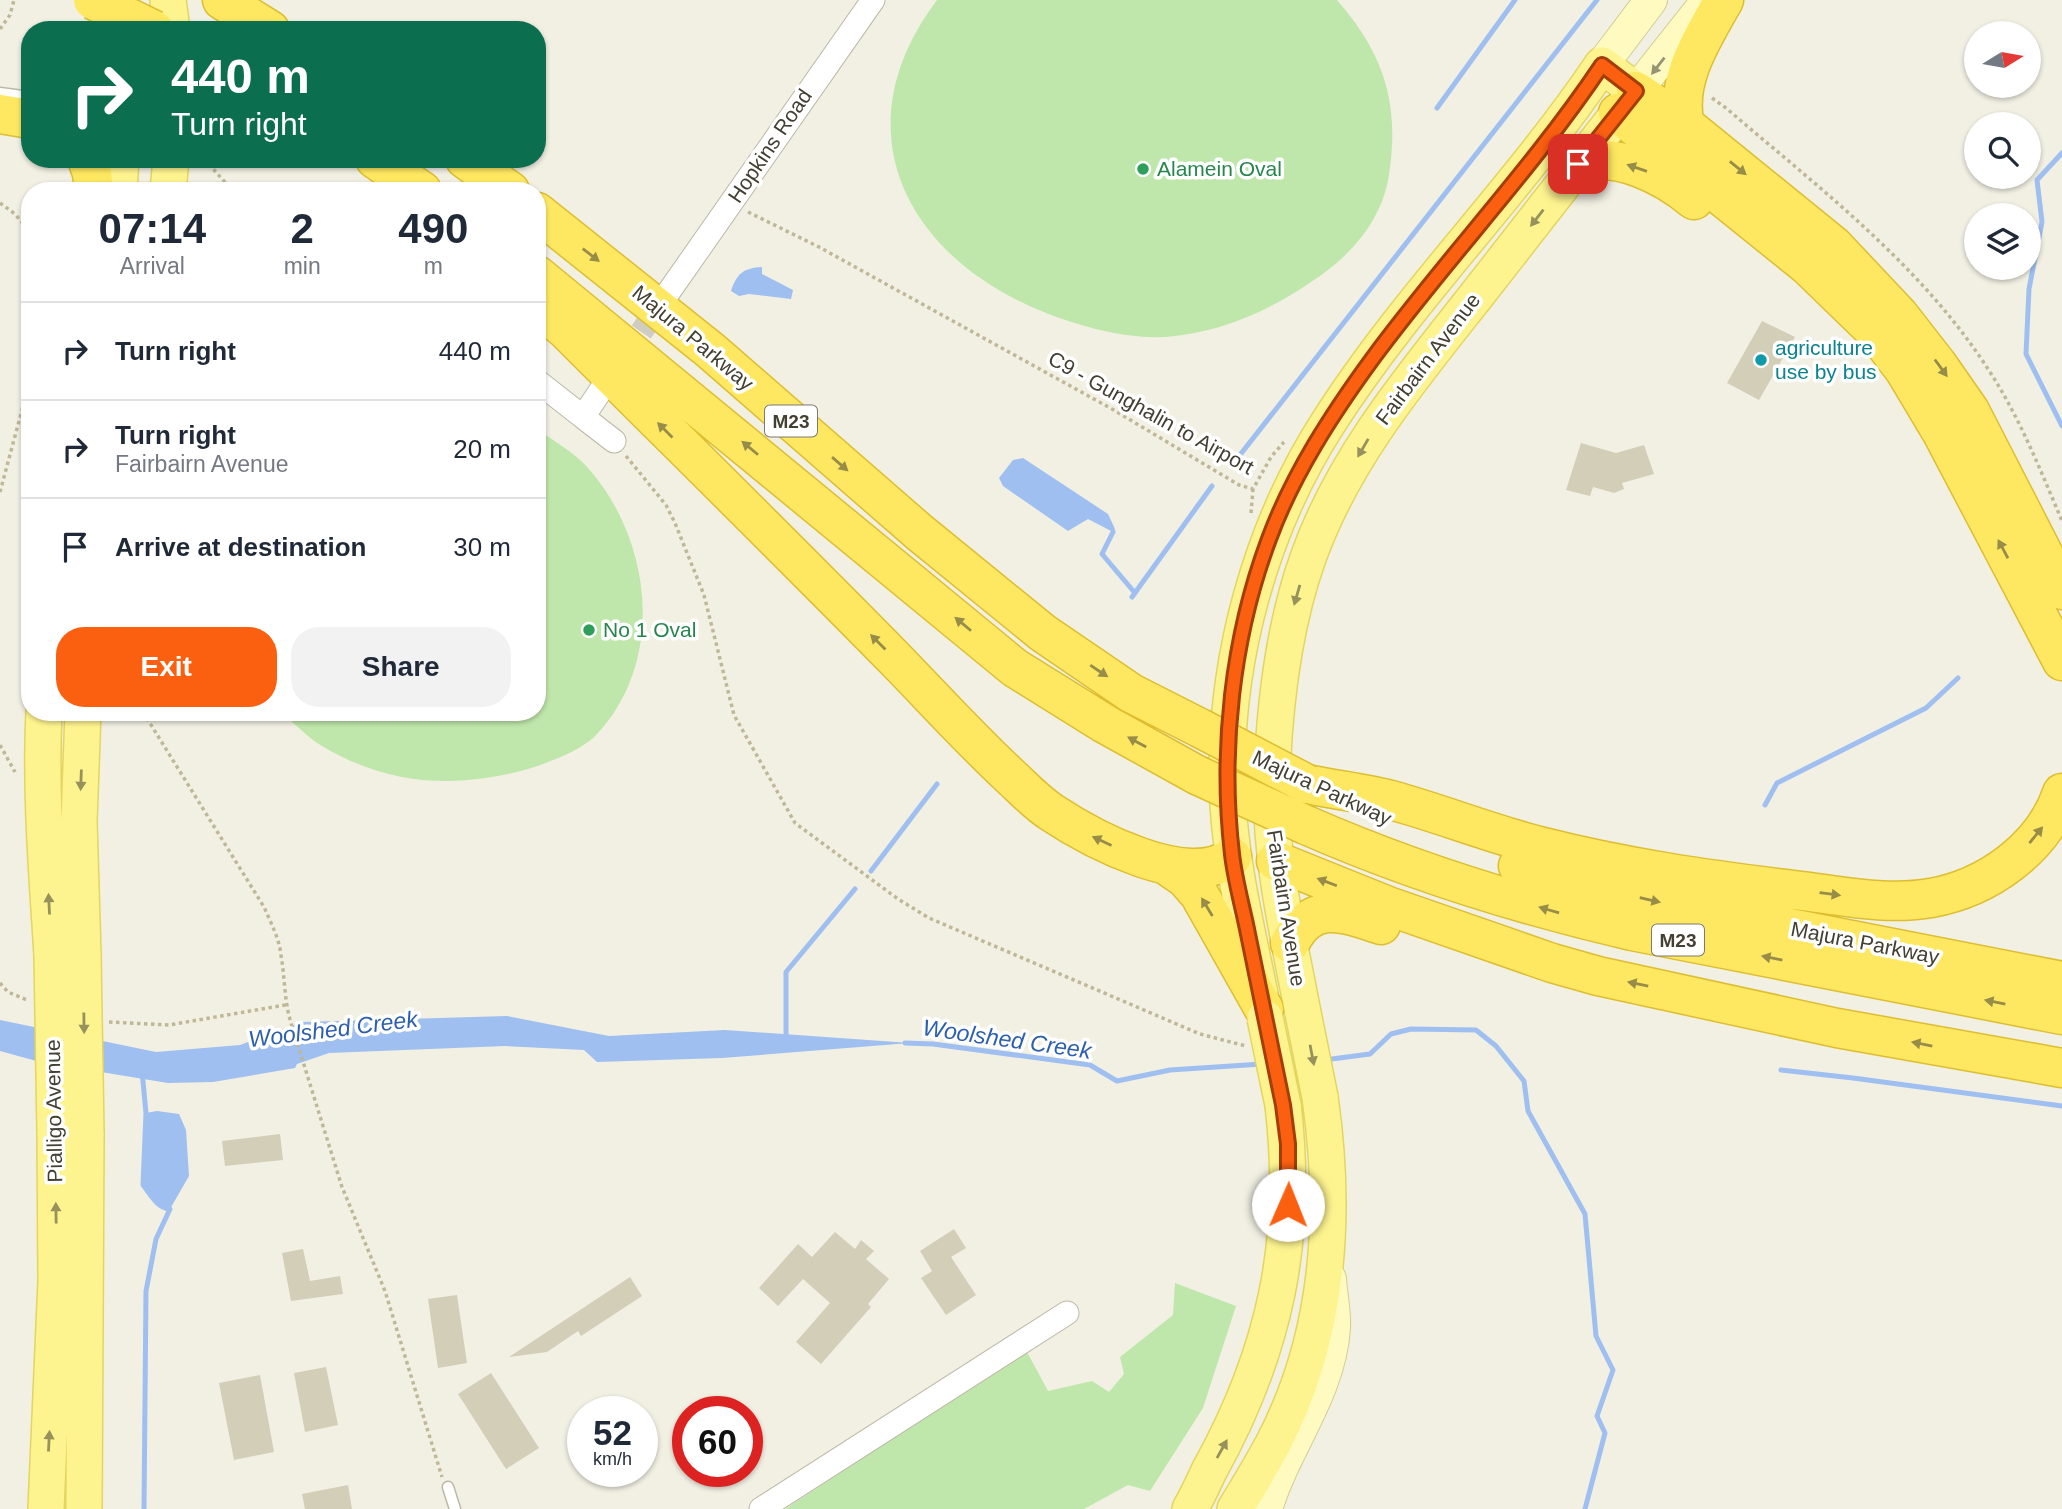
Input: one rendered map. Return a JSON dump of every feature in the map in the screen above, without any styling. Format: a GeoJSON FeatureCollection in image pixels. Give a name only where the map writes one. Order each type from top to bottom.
{"type":"FeatureCollection","features":[{"type":"Feature","properties":{"kind":"highway"},"geometry":{"type":"LineString","coordinates":[[93,0],[165,19]]}},
{"type":"Feature","properties":{"kind":"highway"},"geometry":{"type":"LineString","coordinates":[[222,0],[256,21]]}},
{"type":"Feature","properties":{"kind":"highway"},"geometry":{"type":"LineString","coordinates":[[1685,125],[1682,105],[1687,77],[1699,46],[1724,0]]}},
{"type":"Feature","properties":{"kind":"highway"},"geometry":{"type":"LineString","coordinates":[[1627,102],[1685,125],[1834,246],[1899,314],[1970,411],[2062,590]]}},
{"type":"Feature","properties":{"kind":"highway"},"geometry":{"type":"LineString","coordinates":[[1627,102],[1808,266],[1874,330],[1905,371],[1942,433],[2062,661]]}},
{"type":"Feature","properties":{"kind":"highway"},"geometry":{"type":"LineString","coordinates":[[0,114],[21,118]]}},
{"type":"Feature","properties":{"kind":"highway"},"geometry":{"type":"LineString","coordinates":[[1578,164],[1610,160],[1674,183],[1805,287],[1874,330]]}},
{"type":"Feature","properties":{"kind":"highway"},"geometry":{"type":"LineString","coordinates":[[381,168],[406,182]]}},
{"type":"Feature","properties":{"kind":"highway"},"geometry":{"type":"LineString","coordinates":[[478,168],[498,182]]}},
{"type":"Feature","properties":{"kind":"highway","name":"Majura Parkway"},"geometry":{"type":"LineString","coordinates":[[546,219],[710,350],[919,532],[1043,632],[1131,693],[1307,785],[1444,840],[1569,881],[1709,913],[2062,981]]}},
{"type":"Feature","properties":{"kind":"highway","name":"Majura Parkway"},"geometry":{"type":"LineString","coordinates":[[546,282],[1016,668],[1105,724],[1197,775],[1360,849],[1465,886],[1574,917],[2062,1015]]}},
{"type":"Feature","properties":{"kind":"highway"},"geometry":{"type":"LineString","coordinates":[[546,313],[566,330],[995,762],[1049,810],[1096,839],[1166,865],[1213,866],[1251,854],[1388,906],[1552,963],[1598,976],[1826,1026],[2062,1068]]}},
{"type":"Feature","properties":{"kind":"highway"},"geometry":{"type":"LineString","coordinates":[[1307,785],[1384,799],[1510,838],[1650,870],[1762,887],[1890,900],[1932,898],[1956,892],[2001,871],[2021,854],[2038,834],[2062,793]]}},
{"type":"Feature","properties":{"kind":"highway"},"geometry":{"type":"LineString","coordinates":[[1166,865],[1185,878],[1199,894],[1261,1024]]}},
{"type":"Feature","properties":{"kind":"highway"},"geometry":{"type":"LineString","coordinates":[[1290,943],[1296,931],[1308,919],[1336,912],[1472,956],[1552,963]]}},
{"type":"Feature","properties":{"kind":"main road"},"geometry":{"type":"LineString","coordinates":[[117,0],[118,21]]}},
{"type":"Feature","properties":{"kind":"main road","name":"Fairbairn Avenue"},"geometry":{"type":"LineString","coordinates":[[1236,1509],[1273,1444],[1301,1377],[1313,1338],[1328,1246],[1330,1208],[1328,1155],[1320,1097],[1290,943],[1251,854],[1229,813],[1228,750],[1237,661],[1259,567],[1297,478],[1328,423],[1373,358],[1594,77],[1651,0]]}},
{"type":"Feature","properties":{"kind":"main road","name":"Fairbairn Avenue"},"geometry":{"type":"LineString","coordinates":[[1189,1509],[1243,1406],[1270,1329],[1287,1228],[1288,1144],[1283,1105],[1261,1024],[1251,854],[1272,772],[1279,690],[1290,620],[1308,558],[1335,499],[1384,414],[1708,0]]}},
{"type":"Feature","properties":{"kind":"main road"},"geometry":{"type":"LineString","coordinates":[[1594,77],[1627,102]]}},
{"type":"Feature","properties":{"kind":"main road","name":"Pialligo Avenue"},"geometry":{"type":"LineString","coordinates":[[44,721],[46,852],[67,955]]}},
{"type":"Feature","properties":{"kind":"main road","name":"Pialligo Avenue"},"geometry":{"type":"LineString","coordinates":[[46,1509],[56,1281],[70,1134],[67,955],[79,821],[83,721]]}},
{"type":"Feature","properties":{"kind":"main road","name":"Pialligo Avenue"},"geometry":{"type":"LineString","coordinates":[[70,1134],[86,1244],[84,1509]]}},
{"type":"Feature","properties":{"kind":"main road"},"geometry":{"type":"LineString","coordinates":[[86,1244],[105,1398],[105,1509]]}},
{"type":"Feature","properties":{"kind":"main road"},"geometry":{"type":"LineString","coordinates":[[1266,1509],[1315,1398],[1332,1342],[1334,1317],[1328,1246]]}},
{"type":"Feature","properties":{"kind":"street","name":"Hopkins Road"},"geometry":{"type":"LineString","coordinates":[[668,293],[873,0]]}},
{"type":"Feature","properties":{"kind":"street"},"geometry":{"type":"LineString","coordinates":[[583,417],[603,387]]}},
{"type":"Feature","properties":{"kind":"street"},"geometry":{"type":"LineString","coordinates":[[546,388],[614,442]]}},
{"type":"Feature","properties":{"kind":"street"},"geometry":{"type":"LineString","coordinates":[[761,1509],[1067,1313]]}},
{"type":"Feature","properties":{"kind":"lane"},"geometry":{"type":"LineString","coordinates":[[0,93],[21,96]]}},
{"type":"Feature","properties":{"kind":"lane"},"geometry":{"type":"LineString","coordinates":[[447,1488],[455,1509]]}},
{"type":"Feature","properties":{"kind":"path"},"geometry":{"type":"LineString","coordinates":[[0,29],[10,15],[14,0]]}},
{"type":"Feature","properties":{"kind":"path"},"geometry":{"type":"LineString","coordinates":[[212,168],[225,182]]}},
{"type":"Feature","properties":{"kind":"path"},"geometry":{"type":"LineString","coordinates":[[0,203],[21,221]]}},
{"type":"Feature","properties":{"kind":"path","name":"C9 - Gunghalin to Airport"},"geometry":{"type":"LineString","coordinates":[[732,203],[819,247],[1063,382],[1239,485],[1253,489],[1271,457],[1287,439]]}},
{"type":"Feature","properties":{"kind":"path"},"geometry":{"type":"LineString","coordinates":[[0,492],[21,414]]}},
{"type":"Feature","properties":{"kind":"path"},"geometry":{"type":"LineString","coordinates":[[614,442],[666,505],[687,549],[709,611],[734,715],[795,823],[898,899],[929,918],[1200,1034],[1243,1046],[1261,1024]]}},
{"type":"Feature","properties":{"kind":"path"},"geometry":{"type":"LineString","coordinates":[[149,721],[264,907],[281,953],[286,1005],[291,1023],[342,1187],[385,1291],[447,1488]]}},
{"type":"Feature","properties":{"kind":"path"},"geometry":{"type":"LineString","coordinates":[[0,983],[8,992],[32,1002]]}},
{"type":"Feature","properties":{"kind":"path"},"geometry":{"type":"LineString","coordinates":[[109,1022],[169,1025],[286,1005]]}},
{"type":"Feature","properties":{"kind":"green space","name":"Alamein Oval"},"geometry":{"type":"Polygon","coordinates":[[[937,0],[1337,0],[1353,20],[1377,60],[1390,102],[1392,149],[1389,175],[1379,208],[1362,236],[1325,272],[1260,312],[1223,326],[1185,335],[1135,336],[1089,327],[1046,313],[997,289],[956,259],[924,224],[902,185],[892,142],[893,96],[908,49],[937,0]]]}},
{"type":"Feature","properties":{"kind":"green space","name":"No 1 Oval"},"geometry":{"type":"Polygon","coordinates":[[[546,435],[588,468],[610,497],[626,530],[637,564],[642,600],[641,636],[634,671],[619,704],[597,734],[572,752],[521,771],[495,777],[444,781],[394,775],[370,768],[346,759],[306,734],[291,721],[546,721],[546,435]]]}},
{"type":"Feature","properties":{"kind":"green space"},"geometry":{"type":"Polygon","coordinates":[[[1175,1283],[1236,1306],[1203,1408],[1150,1491],[1128,1485],[1084,1509],[785,1509],[1026,1350],[1048,1391],[1092,1381],[1109,1392],[1124,1374],[1120,1357],[1173,1315],[1175,1283]]]}},
{"type":"Feature","properties":{"kind":"water"},"geometry":{"type":"Polygon","coordinates":[[[762,267],[762,274],[793,290],[791,299],[749,294],[739,296],[731,291],[742,273],[762,267]]]}},
{"type":"Feature","properties":{"kind":"water"},"geometry":{"type":"Polygon","coordinates":[[[1023,458],[1108,514],[1115,529],[1113,532],[1088,519],[1068,531],[1003,486],[999,478],[1013,460],[1023,458]]]}},
{"type":"Feature","properties":{"kind":"water"},"geometry":{"type":"Polygon","coordinates":[[[507,1016],[609,1036],[725,1030],[910,1043],[722,1058],[597,1062],[584,1050],[505,1046],[329,1053],[297,1064],[295,1068],[213,1082],[168,1083],[40,1062],[0,1051],[0,1020],[156,1052],[240,1045],[302,1022],[507,1016]]]}},
{"type":"Feature","properties":{"kind":"water"},"geometry":{"type":"Polygon","coordinates":[[[157,1111],[179,1114],[186,1130],[189,1176],[170,1209],[164,1208],[143,1185],[146,1113],[157,1111]]]}},
{"type":"Feature","properties":{"kind":"building","name":"agriculture use by bus"},"geometry":{"type":"Polygon","coordinates":[[[1762,321],[1795,337],[1759,400],[1727,383],[1762,321]]]}},
{"type":"Feature","properties":{"kind":"building"},"geometry":{"type":"Polygon","coordinates":[[[1581,443],[1616,453],[1644,445],[1654,474],[1622,483],[1624,489],[1614,493],[1593,487],[1590,496],[1566,490],[1581,443]]]}},
{"type":"Feature","properties":{"kind":"building"},"geometry":{"type":"Polygon","coordinates":[[[280,1134],[283,1160],[225,1166],[222,1141],[280,1134]]]}},
{"type":"Feature","properties":{"kind":"building"},"geometry":{"type":"Polygon","coordinates":[[[954,1229],[966,1248],[951,1257],[976,1295],[946,1315],[921,1278],[932,1271],[920,1251],[954,1229]]]}},
{"type":"Feature","properties":{"kind":"building"},"geometry":{"type":"Polygon","coordinates":[[[835,1232],[855,1249],[861,1240],[874,1251],[866,1259],[889,1279],[868,1304],[871,1307],[821,1364],[796,1342],[830,1303],[803,1279],[778,1306],[759,1288],[798,1244],[812,1257],[835,1232]]]}},
{"type":"Feature","properties":{"kind":"building"},"geometry":{"type":"Polygon","coordinates":[[[303,1249],[310,1281],[340,1276],[343,1294],[291,1301],[282,1253],[303,1249]]]}},
{"type":"Feature","properties":{"kind":"building"},"geometry":{"type":"Polygon","coordinates":[[[630,1277],[642,1296],[581,1336],[578,1331],[547,1352],[509,1357],[630,1277]]]}},
{"type":"Feature","properties":{"kind":"building"},"geometry":{"type":"Polygon","coordinates":[[[457,1295],[467,1363],[438,1368],[428,1299],[457,1295]]]}},
{"type":"Feature","properties":{"kind":"building"},"geometry":{"type":"Polygon","coordinates":[[[326,1367],[338,1425],[305,1432],[294,1373],[326,1367]]]}},
{"type":"Feature","properties":{"kind":"building"},"geometry":{"type":"Polygon","coordinates":[[[491,1373],[539,1448],[506,1469],[458,1394],[491,1373]]]}},
{"type":"Feature","properties":{"kind":"building"},"geometry":{"type":"Polygon","coordinates":[[[260,1375],[274,1452],[234,1460],[219,1383],[260,1375]]]}},
{"type":"Feature","properties":{"kind":"building"},"geometry":{"type":"Polygon","coordinates":[[[348,1485],[352,1509],[305,1509],[302,1494],[348,1485]]]}},
{"type":"Feature","properties":{"kind":"waterway"},"geometry":{"type":"LineString","coordinates":[[1437,108],[1515,0]]}},
{"type":"Feature","properties":{"kind":"waterway"},"geometry":{"type":"LineString","coordinates":[[1236,460],[1597,0]]}},
{"type":"Feature","properties":{"kind":"waterway"},"geometry":{"type":"LineString","coordinates":[[2062,153],[2037,180],[2042,222],[2029,289],[2026,354],[2062,426]]}},
{"type":"Feature","properties":{"kind":"waterway"},"geometry":{"type":"LineString","coordinates":[[1132,597],[1212,486]]}},
{"type":"Feature","properties":{"kind":"waterway"},"geometry":{"type":"LineString","coordinates":[[1113,532],[1102,554],[1135,593]]}},
{"type":"Feature","properties":{"kind":"waterway"},"geometry":{"type":"LineString","coordinates":[[1765,805],[1777,783],[1926,708],[1958,678]]}},
{"type":"Feature","properties":{"kind":"waterway"},"geometry":{"type":"LineString","coordinates":[[871,871],[937,784]]}},
{"type":"Feature","properties":{"kind":"waterway"},"geometry":{"type":"LineString","coordinates":[[786,1039],[786,972],[855,889]]}},
{"type":"Feature","properties":{"kind":"waterway","name":"Woolshed Creek"},"geometry":{"type":"LineString","coordinates":[[1324,1060],[1370,1054],[1391,1034],[1411,1029],[1476,1030],[1496,1046],[1524,1081],[1528,1111],[1585,1214],[1596,1336],[1613,1370],[1597,1416],[1605,1433],[1585,1509]]}},
{"type":"Feature","properties":{"kind":"waterway","name":"Woolshed Creek"},"geometry":{"type":"LineString","coordinates":[[905,1043],[933,1044],[1090,1065],[1117,1081],[1170,1070],[1262,1064]]}},
{"type":"Feature","properties":{"kind":"waterway"},"geometry":{"type":"LineString","coordinates":[[1781,1070],[2062,1106]]}},
{"type":"Feature","properties":{"kind":"waterway"},"geometry":{"type":"LineString","coordinates":[[142,1071],[146,1113],[143,1185],[158,1204],[170,1209],[156,1239],[146,1291],[144,1509]]}},
{"type":"Feature","properties":{"kind":"tunnel"},"geometry":{"type":"LineString","coordinates":[[622,360],[664,299]]}},
{"type":"Feature","properties":{"kind":"place","name":"Alamein Oval"},"geometry":{"type":"Point","coordinates":[1143,169]}},
{"type":"Feature","properties":{"kind":"place","name":"agriculture use by bus"},"geometry":{"type":"Point","coordinates":[1761,360]}},
{"type":"Feature","properties":{"kind":"place","name":"No 1 Oval"},"geometry":{"type":"Point","coordinates":[589,630]}},
{"type":"Feature","properties":{"kind":"route"},"geometry":{"type":"LineString","coordinates":[[1288,1205],[1288,1144],[1283,1105],[1232,857],[1227,785],[1237,661],[1259,567],[1297,478],[1328,423],[1373,358],[1565,117],[1602,65],[1636,91],[1578,164]]}}]}
